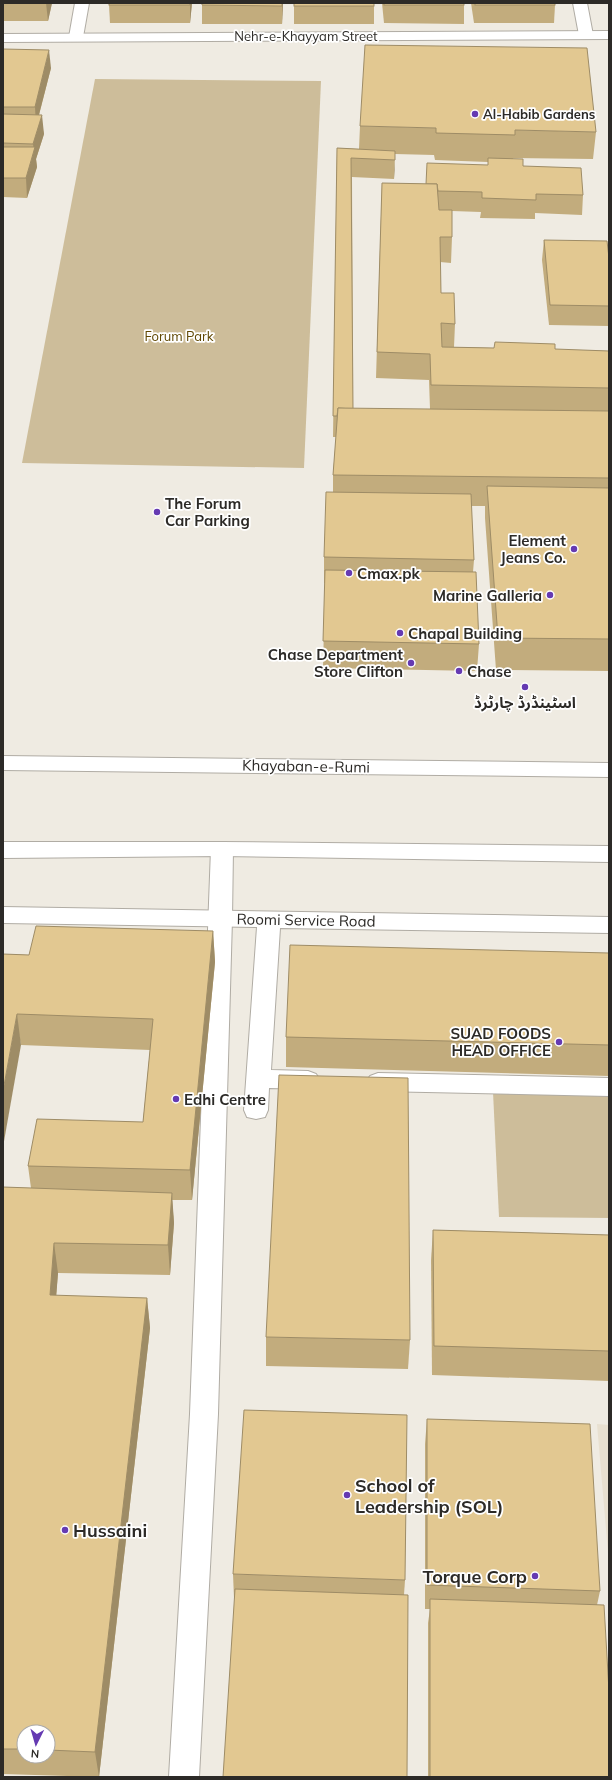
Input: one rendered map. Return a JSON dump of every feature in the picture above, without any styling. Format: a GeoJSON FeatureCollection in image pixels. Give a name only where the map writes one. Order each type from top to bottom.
{"type":"FeatureCollection","features":[{"type":"Feature","properties":{"kind":"street"},"geometry":{"type":"LineString","coordinates":[[76,37],[82,3]]}},
{"type":"Feature","properties":{"kind":"street"},"geometry":{"type":"LineString","coordinates":[[580,3],[586,34]]}},
{"type":"Feature","properties":{"kind":"street","name":"Nehr-e-Khayyam Street"},"geometry":{"type":"LineString","coordinates":[[3,38],[609,34]]}},
{"type":"Feature","properties":{"kind":"street","name":"Khayaban-e-Rumi"},"geometry":{"type":"LineString","coordinates":[[3,763],[609,770]]}},
{"type":"Feature","properties":{"kind":"street"},"geometry":{"type":"LineString","coordinates":[[184,1777],[204,1414],[221,919],[222,849]]}},
{"type":"Feature","properties":{"kind":"street"},"geometry":{"type":"LineString","coordinates":[[3,850],[222,849],[609,854]]}},
{"type":"Feature","properties":{"kind":"street","name":"Roomi Service Road"},"geometry":{"type":"LineString","coordinates":[[3,915],[609,926]]}},
{"type":"Feature","properties":{"kind":"street"},"geometry":{"type":"LineString","coordinates":[[256,1110],[269,920]]}},
{"type":"Feature","properties":{"kind":"street"},"geometry":{"type":"LineString","coordinates":[[258,1079],[330,1081]]}},
{"type":"Feature","properties":{"kind":"street"},"geometry":{"type":"LineString","coordinates":[[354,1081],[609,1087]]}},
{"type":"Feature","properties":{"kind":"shaded area"},"geometry":{"type":"Polygon","coordinates":[[[597,1424],[609,1425],[609,1564],[597,1424]]]}},
{"type":"Feature","properties":{"kind":"green space","name":"Forum Park"},"geometry":{"type":"Polygon","coordinates":[[[95,79],[321,81],[304,468],[22,463],[95,79]]]}},
{"type":"Feature","properties":{"kind":"green space"},"geometry":{"type":"Polygon","coordinates":[[[493,1092],[609,1094],[609,1218],[499,1217],[493,1092]]]}},
{"type":"Feature","properties":{"kind":"building"},"geometry":{"type":"Polygon","coordinates":[[[109,3],[190,3],[190,5],[109,5],[109,3]]]}},
{"type":"Feature","properties":{"kind":"building"},"geometry":{"type":"Polygon","coordinates":[[[202,3],[282,3],[282,6],[202,5],[202,3]]]}},
{"type":"Feature","properties":{"kind":"building"},"geometry":{"type":"Polygon","coordinates":[[[294,3],[374,3],[374,6],[294,6],[294,3]]]}},
{"type":"Feature","properties":{"kind":"building"},"geometry":{"type":"Polygon","coordinates":[[[384,3],[464,3],[464,5],[384,5],[384,3]]]}},
{"type":"Feature","properties":{"kind":"building"},"geometry":{"type":"Polygon","coordinates":[[[475,3],[555,3],[555,5],[475,5],[475,3]]]}},
{"type":"Feature","properties":{"kind":"building","name":"Al-Habib Gardens"},"geometry":{"type":"Polygon","coordinates":[[[365,45],[587,48],[596,132],[515,130],[515,135],[436,133],[436,128],[360,126],[365,45]]]}},
{"type":"Feature","properties":{"kind":"building"},"geometry":{"type":"Polygon","coordinates":[[[3,49],[49,50],[35,107],[3,107],[3,49]]]}},
{"type":"Feature","properties":{"kind":"building"},"geometry":{"type":"Polygon","coordinates":[[[3,114],[42,115],[33,144],[3,143],[3,114]]]}},
{"type":"Feature","properties":{"kind":"building"},"geometry":{"type":"Polygon","coordinates":[[[3,147],[35,147],[26,178],[3,178],[3,147]]]}},
{"type":"Feature","properties":{"kind":"building"},"geometry":{"type":"Polygon","coordinates":[[[337,148],[395,151],[395,160],[351,158],[353,409],[338,408],[337,416],[333,416],[337,148]]]}},
{"type":"Feature","properties":{"kind":"building"},"geometry":{"type":"Polygon","coordinates":[[[488,158],[523,159],[523,166],[581,168],[583,195],[536,194],[536,200],[482,198],[482,192],[438,191],[437,184],[426,184],[427,163],[488,165],[488,158]]]}},
{"type":"Feature","properties":{"kind":"building"},"geometry":{"type":"Polygon","coordinates":[[[382,183],[437,184],[439,210],[452,210],[452,237],[440,237],[441,293],[454,293],[455,324],[441,323],[442,347],[494,348],[495,342],[555,344],[555,349],[609,351],[609,388],[431,385],[430,354],[377,352],[382,183]]]}},
{"type":"Feature","properties":{"kind":"building"},"geometry":{"type":"Polygon","coordinates":[[[544,240],[607,241],[609,258],[609,306],[550,305],[544,240]]]}},
{"type":"Feature","properties":{"kind":"building"},"geometry":{"type":"Polygon","coordinates":[[[338,408],[609,411],[609,478],[333,475],[338,408]]]}},
{"type":"Feature","properties":{"kind":"building","name":"Marine Galleria"},"geometry":{"type":"Polygon","coordinates":[[[487,486],[609,488],[609,639],[498,638],[487,486]]]}},
{"type":"Feature","properties":{"kind":"building"},"geometry":{"type":"Polygon","coordinates":[[[326,492],[471,494],[474,560],[324,557],[326,492]]]}},
{"type":"Feature","properties":{"kind":"building","name":"Chapal Building"},"geometry":{"type":"Polygon","coordinates":[[[325,570],[476,572],[479,644],[323,641],[325,570]]]}},
{"type":"Feature","properties":{"kind":"building","name":"Edhi Centre"},"geometry":{"type":"Polygon","coordinates":[[[36,926],[213,931],[190,1170],[28,1166],[37,1119],[143,1122],[153,1019],[17,1014],[3,1091],[3,954],[29,955],[36,926]]]}},
{"type":"Feature","properties":{"kind":"building"},"geometry":{"type":"Polygon","coordinates":[[[290,945],[609,953],[609,1045],[286,1037],[290,945]]]}},
{"type":"Feature","properties":{"kind":"building"},"geometry":{"type":"Polygon","coordinates":[[[279,1075],[408,1078],[410,1340],[266,1337],[279,1075]]]}},
{"type":"Feature","properties":{"kind":"building","name":"Hussaini"},"geometry":{"type":"Polygon","coordinates":[[[3,1187],[172,1193],[168,1245],[54,1243],[50,1295],[147,1298],[95,1752],[56,1750],[56,1724],[16,1724],[16,1749],[3,1749],[3,1187]]]}},
{"type":"Feature","properties":{"kind":"building"},"geometry":{"type":"Polygon","coordinates":[[[433,1230],[609,1235],[609,1351],[434,1346],[433,1230]]]}},
{"type":"Feature","properties":{"kind":"building"},"geometry":{"type":"Polygon","coordinates":[[[244,1410],[407,1415],[405,1580],[233,1574],[244,1410]]]}},
{"type":"Feature","properties":{"kind":"building"},"geometry":{"type":"Polygon","coordinates":[[[427,1419],[590,1424],[600,1591],[427,1585],[427,1419]]]}},
{"type":"Feature","properties":{"kind":"building"},"geometry":{"type":"Polygon","coordinates":[[[235,1589],[408,1595],[407,1777],[223,1777],[235,1589]]]}},
{"type":"Feature","properties":{"kind":"building"},"geometry":{"type":"Polygon","coordinates":[[[430,1599],[604,1605],[609,1691],[609,1777],[430,1777],[430,1599]]]}},
{"type":"Feature","properties":{"kind":"place","name":"Al-Habib Gardens"},"geometry":{"type":"Point","coordinates":[475,114]}},
{"type":"Feature","properties":{"kind":"place","name":"The Forum Car Parking"},"geometry":{"type":"Point","coordinates":[157,512]}},
{"type":"Feature","properties":{"kind":"place","name":"Element Jeans Co."},"geometry":{"type":"Point","coordinates":[574,549]}},
{"type":"Feature","properties":{"kind":"place","name":"Cmax.pk"},"geometry":{"type":"Point","coordinates":[349,573]}},
{"type":"Feature","properties":{"kind":"place","name":"Marine Galleria"},"geometry":{"type":"Point","coordinates":[550,595]}},
{"type":"Feature","properties":{"kind":"place","name":"Chapal Building"},"geometry":{"type":"Point","coordinates":[400,633]}},
{"type":"Feature","properties":{"kind":"place","name":"Chase Department Store Clifton"},"geometry":{"type":"Point","coordinates":[411,663]}},
{"type":"Feature","properties":{"kind":"place","name":"Chase"},"geometry":{"type":"Point","coordinates":[459,671]}},
{"type":"Feature","properties":{"kind":"place","name":"اسٹینڈرڈ چارٹرڈ"},"geometry":{"type":"Point","coordinates":[525,687]}},
{"type":"Feature","properties":{"kind":"place","name":"SUAD FOODS HEAD OFFICE"},"geometry":{"type":"Point","coordinates":[559,1042]}},
{"type":"Feature","properties":{"kind":"place","name":"Edhi Centre"},"geometry":{"type":"Point","coordinates":[176,1099]}},
{"type":"Feature","properties":{"kind":"place","name":"School of Leadership (SOL)"},"geometry":{"type":"Point","coordinates":[347,1495]}},
{"type":"Feature","properties":{"kind":"place","name":"Hussaini"},"geometry":{"type":"Point","coordinates":[65,1530]}},
{"type":"Feature","properties":{"kind":"place","name":"Torque Corp"},"geometry":{"type":"Point","coordinates":[535,1576]}}]}
